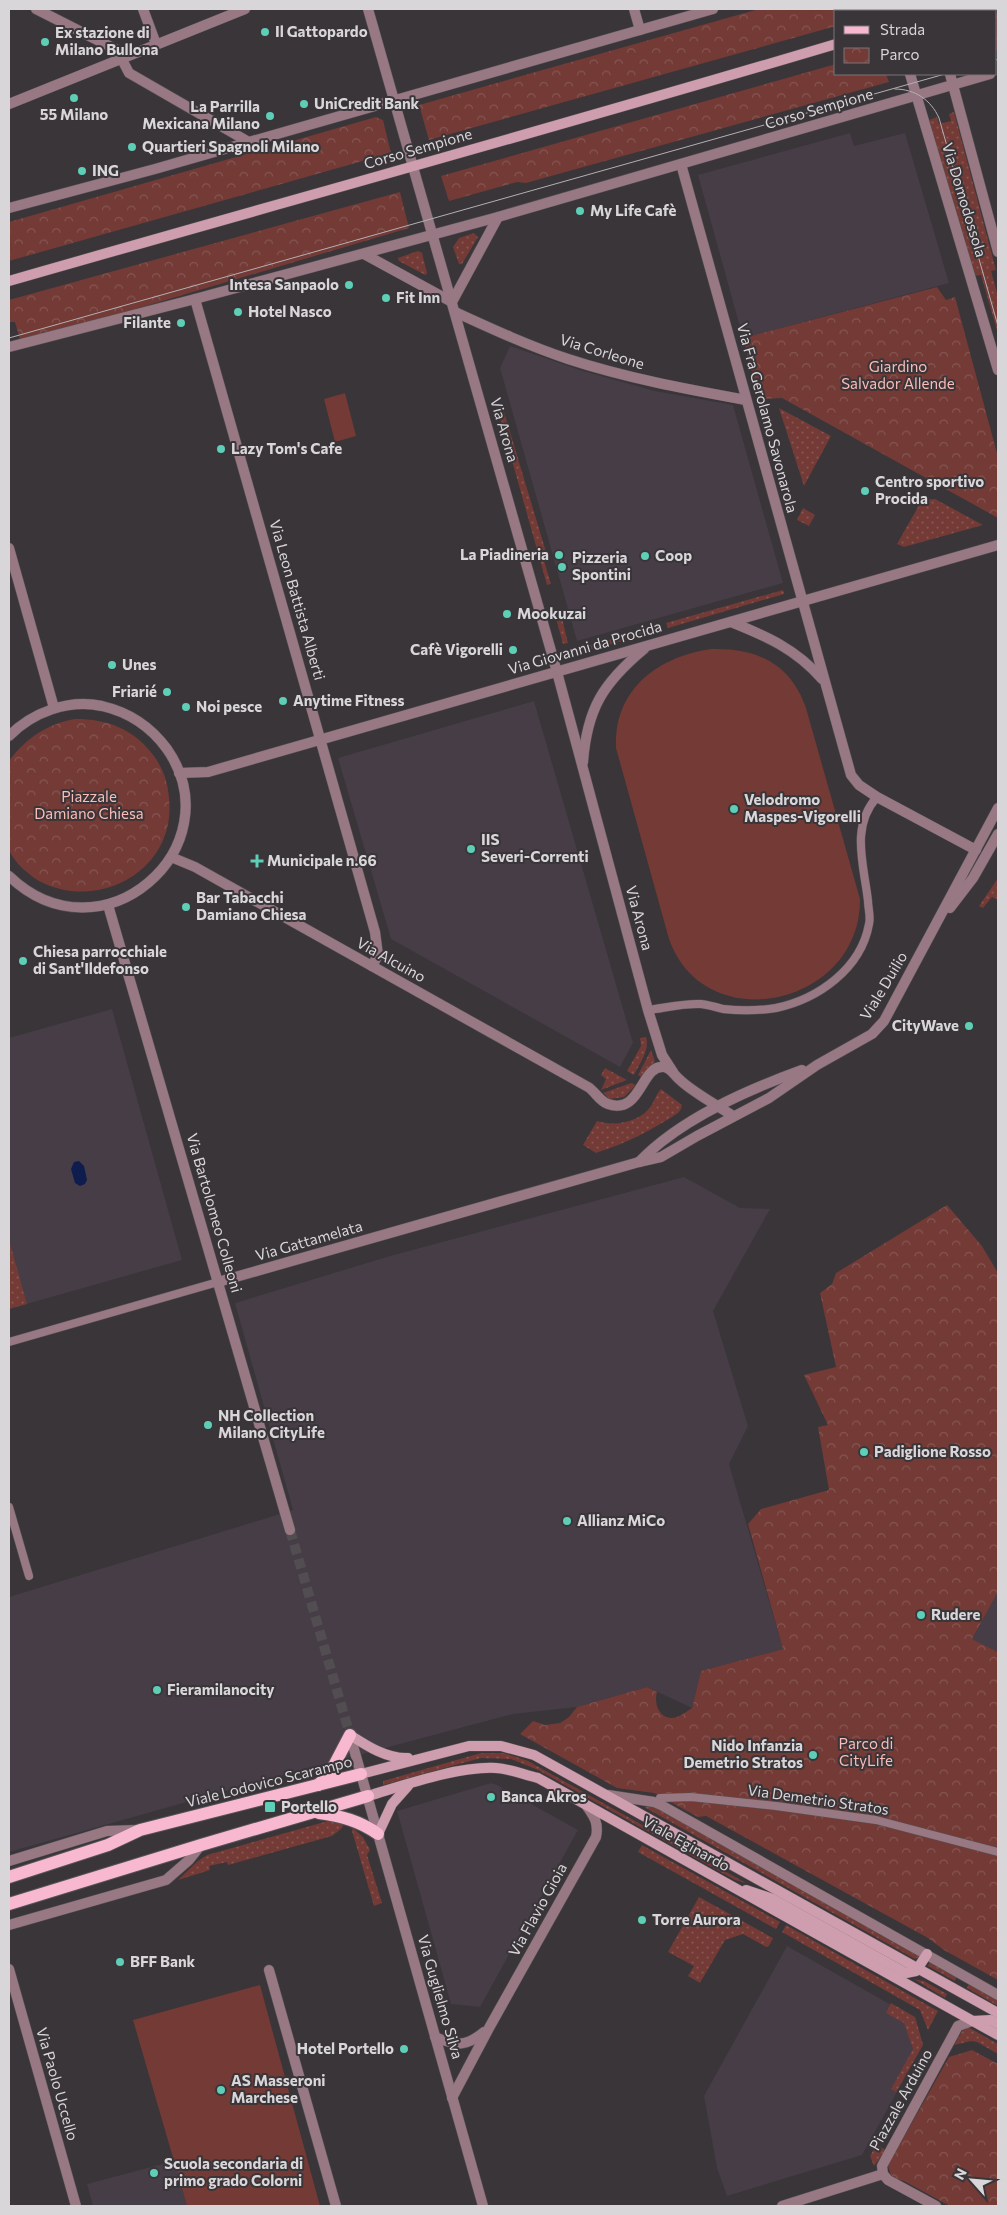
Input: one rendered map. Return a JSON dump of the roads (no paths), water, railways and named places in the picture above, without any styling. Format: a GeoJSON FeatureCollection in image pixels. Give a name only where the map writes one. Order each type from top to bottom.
{"type":"FeatureCollection","features":[{"type":"Feature","properties":{"kind":"main road","name":"Corso Sempione"},"geometry":{"type":"LineString","coordinates":[[9,281],[660,97],[834,45]]}},
{"type":"Feature","properties":{"kind":"main road"},"geometry":{"type":"LineString","coordinates":[[318,1785],[329,1775],[350,1735],[369,1747],[392,1756],[404,1758],[424,1756]]}},
{"type":"Feature","properties":{"kind":"main road","name":"Viale Eginardo"},"geometry":{"type":"LineString","coordinates":[[361,1774],[424,1756],[469,1746],[501,1746],[534,1755],[998,2013]]}},
{"type":"Feature","properties":{"kind":"main road","name":"Viale Eginardo"},"geometry":{"type":"LineString","coordinates":[[368,1796],[470,1770],[499,1768],[538,1778],[972,2021]]}},
{"type":"Feature","properties":{"kind":"main road","name":"Viale Lodovico Scarampo"},"geometry":{"type":"LineString","coordinates":[[9,1877],[108,1845],[140,1830],[361,1774]]}},
{"type":"Feature","properties":{"kind":"main road"},"geometry":{"type":"LineString","coordinates":[[314,1813],[360,1823],[378,1834],[392,1804],[403,1790],[411,1784]]}},
{"type":"Feature","properties":{"kind":"main road"},"geometry":{"type":"LineString","coordinates":[[9,1904],[368,1796]]}},
{"type":"Feature","properties":{"kind":"main road"},"geometry":{"type":"LineString","coordinates":[[722,1881],[770,1897],[906,1973],[914,1973],[919,1969],[927,1954]]}},
{"type":"Feature","properties":{"kind":"main road"},"geometry":{"type":"LineString","coordinates":[[972,2021],[991,2020],[998,2024]]}},
{"type":"Feature","properties":{"kind":"main road"},"geometry":{"type":"LineString","coordinates":[[972,2021],[998,2035]]}},
{"type":"Feature","properties":{"kind":"street"},"geometry":{"type":"LineString","coordinates":[[36,9],[116,50],[124,68],[135,78],[248,141]]}},
{"type":"Feature","properties":{"kind":"street"},"geometry":{"type":"LineString","coordinates":[[143,9],[156,44]]}},
{"type":"Feature","properties":{"kind":"street"},"geometry":{"type":"LineString","coordinates":[[9,104],[246,9]]}},
{"type":"Feature","properties":{"kind":"street","name":"Via Arona"},"geometry":{"type":"LineString","coordinates":[[368,9],[414,165],[662,1055],[673,1072],[684,1084],[734,1116]]}},
{"type":"Feature","properties":{"kind":"street"},"geometry":{"type":"LineString","coordinates":[[634,9],[640,30]]}},
{"type":"Feature","properties":{"kind":"street"},"geometry":{"type":"LineString","coordinates":[[9,208],[155,169],[714,9]]}},
{"type":"Feature","properties":{"kind":"street"},"geometry":{"type":"LineString","coordinates":[[910,75],[917,96]]}},
{"type":"Feature","properties":{"kind":"street","name":"Corso Sempione"},"geometry":{"type":"LineString","coordinates":[[9,347],[195,300],[498,217],[917,96],[952,79],[982,75]]}},
{"type":"Feature","properties":{"kind":"street","name":"Via Domodossola"},"geometry":{"type":"LineString","coordinates":[[952,79],[998,252]]}},
{"type":"Feature","properties":{"kind":"street","name":"Via Domodossola"},"geometry":{"type":"LineString","coordinates":[[917,96],[998,370]]}},
{"type":"Feature","properties":{"kind":"street","name":"Via Fra Gerolamo Savonarola"},"geometry":{"type":"LineString","coordinates":[[681,164],[823,680],[851,775],[858,785],[976,850]]}},
{"type":"Feature","properties":{"kind":"street"},"geometry":{"type":"LineString","coordinates":[[364,254],[453,307],[498,217]]}},
{"type":"Feature","properties":{"kind":"street","name":"Via Leon Battista Alberti"},"geometry":{"type":"LineString","coordinates":[[195,300],[377,939],[378,955],[372,966]]}},
{"type":"Feature","properties":{"kind":"street","name":"Via Corleone"},"geometry":{"type":"LineString","coordinates":[[453,307],[498,332],[568,358],[660,384],[746,400]]}},
{"type":"Feature","properties":{"kind":"street","name":"Via Giovanni da Procida"},"geometry":{"type":"LineString","coordinates":[[179,773],[208,772],[321,741],[998,545]]}},
{"type":"Feature","properties":{"kind":"street"},"geometry":{"type":"LineString","coordinates":[[9,548],[54,708]]}},
{"type":"Feature","properties":{"kind":"street","name":"Via Fra Gerolamo Savonarola"},"geometry":{"type":"LineString","coordinates":[[730,622],[770,637],[787,647],[801,657],[823,680]]}},
{"type":"Feature","properties":{"kind":"street","name":"Via Arona"},"geometry":{"type":"LineString","coordinates":[[583,770],[585,736],[593,712],[603,693],[620,669],[648,646]]}},
{"type":"Feature","properties":{"kind":"street"},"geometry":{"type":"LineString","coordinates":[[9,736],[32,718],[54,708],[76,704],[109,708],[129,715],[156,735],[169,753],[179,773],[184,813],[179,838],[171,856],[159,873],[143,888],[120,901],[108,905],[82,908],[59,905],[27,891],[9,876]]}},
{"type":"Feature","properties":{"kind":"street"},"geometry":{"type":"LineString","coordinates":[[648,1010],[688,1004],[738,1010],[777,1008],[797,1002],[823,990],[840,976],[850,965],[863,943],[870,923],[859,844],[861,827],[867,807],[877,796]]}},
{"type":"Feature","properties":{"kind":"street","name":"Viale Duilio"},"geometry":{"type":"LineString","coordinates":[[639,1162],[661,1157],[770,1098],[817,1065],[872,1034],[884,1021],[998,808]]}},
{"type":"Feature","properties":{"kind":"street","name":"Viale Duilio"},"geometry":{"type":"LineString","coordinates":[[937,924],[964,891],[998,834]]}},
{"type":"Feature","properties":{"kind":"street","name":"Via Alcuino"},"geometry":{"type":"LineString","coordinates":[[171,856],[195,867],[372,966],[595,1093],[608,1104],[625,1104],[633,1099],[655,1070],[664,1067],[673,1072]]}},
{"type":"Feature","properties":{"kind":"street","name":"Via Bartolomeo Colleoni"},"geometry":{"type":"LineString","coordinates":[[108,905],[290,1530]]}},
{"type":"Feature","properties":{"kind":"street","name":"Viale Duilio"},"geometry":{"type":"LineString","coordinates":[[639,1162],[652,1149],[719,1107],[762,1084],[817,1065]]}},
{"type":"Feature","properties":{"kind":"street","name":"Via Gattamelata"},"geometry":{"type":"LineString","coordinates":[[9,1342],[639,1162]]}},
{"type":"Feature","properties":{"kind":"street"},"geometry":{"type":"LineString","coordinates":[[9,1507],[29,1576]]}},
{"type":"Feature","properties":{"kind":"street"},"geometry":{"type":"LineString","coordinates":[[350,1735],[361,1774]]}},
{"type":"Feature","properties":{"kind":"street","name":"Viale Lodovico Scarampo"},"geometry":{"type":"LineString","coordinates":[[361,1774],[368,1796]]}},
{"type":"Feature","properties":{"kind":"street","name":"Viale Eginardo"},"geometry":{"type":"LineString","coordinates":[[604,1794],[654,1802],[661,1805],[998,1995]]}},
{"type":"Feature","properties":{"kind":"street","name":"Via Guglielmo Silva"},"geometry":{"type":"LineString","coordinates":[[368,1796],[483,2206]]}},
{"type":"Feature","properties":{"kind":"street","name":"Via Demetrio Stratos"},"geometry":{"type":"LineString","coordinates":[[660,1798],[691,1797],[876,1820],[998,1852]]}},
{"type":"Feature","properties":{"kind":"street","name":"Via Flavio Gioia"},"geometry":{"type":"LineString","coordinates":[[452,2098],[596,1837],[598,1827],[596,1818],[586,1805]]}},
{"type":"Feature","properties":{"kind":"street","name":"Viale Lodovico Scarampo"},"geometry":{"type":"LineString","coordinates":[[9,1861],[107,1831],[140,1830]]}},
{"type":"Feature","properties":{"kind":"street"},"geometry":{"type":"LineString","coordinates":[[9,1924],[166,1880],[189,1860],[201,1845]]}},
{"type":"Feature","properties":{"kind":"street","name":"Via Paolo Uccello"},"geometry":{"type":"LineString","coordinates":[[9,1969],[76,2206]]}},
{"type":"Feature","properties":{"kind":"street"},"geometry":{"type":"LineString","coordinates":[[269,1970],[336,2206]]}},
{"type":"Feature","properties":{"kind":"street","name":"Piazzale Arduino"},"geometry":{"type":"LineString","coordinates":[[936,2206],[888,2180],[883,2174],[882,2166],[958,2026],[972,2021]]}},
{"type":"Feature","properties":{"kind":"street","name":"Via Flavio Gioia"},"geometry":{"type":"LineString","coordinates":[[435,2036],[447,2042],[459,2044],[474,2040],[489,2028]]}},
{"type":"Feature","properties":{"kind":"street"},"geometry":{"type":"LineString","coordinates":[[782,2206],[799,2204],[883,2174]]}},
{"type":"Feature","properties":{"kind":"water"},"geometry":{"type":"Polygon","coordinates":[[[79,1161],[84,1166],[87,1180],[85,1184],[80,1186],[75,1183],[71,1169],[74,1162],[79,1161]]]}},
{"type":"Feature","properties":{"kind":"tunnel"},"geometry":{"type":"LineString","coordinates":[[290,1530],[350,1735]]}},
{"type":"Feature","properties":{"kind":"tram line"},"geometry":{"type":"LineString","coordinates":[[9,338],[941,75]]}},
{"type":"Feature","properties":{"kind":"tram line"},"geometry":{"type":"LineString","coordinates":[[895,89],[916,93],[932,106],[939,118],[998,326]]}},
{"type":"Feature","properties":{"kind":"place","name":"Il Gattopardo"},"geometry":{"type":"Point","coordinates":[265,32]}},
{"type":"Feature","properties":{"kind":"place","name":"Ex stazione di Milano Bullona"},"geometry":{"type":"Point","coordinates":[45,42]}},
{"type":"Feature","properties":{"kind":"place","name":"55 Milano"},"geometry":{"type":"Point","coordinates":[74,98]}},
{"type":"Feature","properties":{"kind":"place","name":"UniCredit Bank"},"geometry":{"type":"Point","coordinates":[304,104]}},
{"type":"Feature","properties":{"kind":"place","name":"La Parrilla Mexicana Milano"},"geometry":{"type":"Point","coordinates":[270,116]}},
{"type":"Feature","properties":{"kind":"place","name":"Quartieri Spagnoli Milano"},"geometry":{"type":"Point","coordinates":[132,147]}},
{"type":"Feature","properties":{"kind":"place","name":"ING"},"geometry":{"type":"Point","coordinates":[82,171]}},
{"type":"Feature","properties":{"kind":"place","name":"My Life Cafè"},"geometry":{"type":"Point","coordinates":[580,211]}},
{"type":"Feature","properties":{"kind":"place","name":"Intesa Sanpaolo"},"geometry":{"type":"Point","coordinates":[349,285]}},
{"type":"Feature","properties":{"kind":"place","name":"Fit Inn"},"geometry":{"type":"Point","coordinates":[386,298]}},
{"type":"Feature","properties":{"kind":"place","name":"Hotel Nasco"},"geometry":{"type":"Point","coordinates":[238,312]}},
{"type":"Feature","properties":{"kind":"place","name":"Filante"},"geometry":{"type":"Point","coordinates":[181,323]}},
{"type":"Feature","properties":{"kind":"place","name":"Lazy Tom's Cafe"},"geometry":{"type":"Point","coordinates":[221,449]}},
{"type":"Feature","properties":{"kind":"place","name":"Centro sportivo Procida"},"geometry":{"type":"Point","coordinates":[865,491]}},
{"type":"Feature","properties":{"kind":"place","name":"La Piadineria"},"geometry":{"type":"Point","coordinates":[559,555]}},
{"type":"Feature","properties":{"kind":"place","name":"Coop"},"geometry":{"type":"Point","coordinates":[645,556]}},
{"type":"Feature","properties":{"kind":"place","name":"Pizzeria Spontini"},"geometry":{"type":"Point","coordinates":[562,567]}},
{"type":"Feature","properties":{"kind":"place","name":"Mookuzai"},"geometry":{"type":"Point","coordinates":[507,614]}},
{"type":"Feature","properties":{"kind":"place","name":"Cafè Vigorelli"},"geometry":{"type":"Point","coordinates":[513,650]}},
{"type":"Feature","properties":{"kind":"place","name":"Unes"},"geometry":{"type":"Point","coordinates":[112,665]}},
{"type":"Feature","properties":{"kind":"place","name":"Friarié"},"geometry":{"type":"Point","coordinates":[167,692]}},
{"type":"Feature","properties":{"kind":"place","name":"Anytime Fitness"},"geometry":{"type":"Point","coordinates":[283,701]}},
{"type":"Feature","properties":{"kind":"place","name":"Noi pesce"},"geometry":{"type":"Point","coordinates":[186,707]}},
{"type":"Feature","properties":{"kind":"place","name":"Velodromo Maspes-Vigorelli"},"geometry":{"type":"Point","coordinates":[734,809]}},
{"type":"Feature","properties":{"kind":"place","name":"IIS Severi-Correnti"},"geometry":{"type":"Point","coordinates":[471,849]}},
{"type":"Feature","properties":{"kind":"place","name":"Municipale n.66"},"geometry":{"type":"Point","coordinates":[257,861]}},
{"type":"Feature","properties":{"kind":"place","name":"Bar Tabacchi Damiano Chiesa"},"geometry":{"type":"Point","coordinates":[186,907]}},
{"type":"Feature","properties":{"kind":"place","name":"Chiesa parrocchiale di Sant'Ildefonso"},"geometry":{"type":"Point","coordinates":[23,961]}},
{"type":"Feature","properties":{"kind":"place","name":"CityWave"},"geometry":{"type":"Point","coordinates":[969,1026]}},
{"type":"Feature","properties":{"kind":"place","name":"NH Collection Milano CityLife"},"geometry":{"type":"Point","coordinates":[208,1425]}},
{"type":"Feature","properties":{"kind":"place","name":"Padiglione Rosso"},"geometry":{"type":"Point","coordinates":[864,1452]}},
{"type":"Feature","properties":{"kind":"place","name":"Allianz MiCo"},"geometry":{"type":"Point","coordinates":[567,1521]}},
{"type":"Feature","properties":{"kind":"place","name":"Rudere"},"geometry":{"type":"Point","coordinates":[921,1615]}},
{"type":"Feature","properties":{"kind":"place","name":"Fieramilanocity"},"geometry":{"type":"Point","coordinates":[157,1690]}},
{"type":"Feature","properties":{"kind":"place","name":"Nido Infanzia Demetrio Stratos"},"geometry":{"type":"Point","coordinates":[813,1755]}},
{"type":"Feature","properties":{"kind":"place","name":"Banca Akros"},"geometry":{"type":"Point","coordinates":[491,1797]}},
{"type":"Feature","properties":{"kind":"place","name":"Portello"},"geometry":{"type":"Point","coordinates":[270,1807]}},
{"type":"Feature","properties":{"kind":"place","name":"Torre Aurora"},"geometry":{"type":"Point","coordinates":[642,1920]}},
{"type":"Feature","properties":{"kind":"place","name":"BFF Bank"},"geometry":{"type":"Point","coordinates":[120,1962]}},
{"type":"Feature","properties":{"kind":"place","name":"Hotel Portello"},"geometry":{"type":"Point","coordinates":[404,2049]}},
{"type":"Feature","properties":{"kind":"place","name":"AS Masseroni Marchese"},"geometry":{"type":"Point","coordinates":[221,2090]}},
{"type":"Feature","properties":{"kind":"place","name":"Scuola secondaria di primo grado Colorni"},"geometry":{"type":"Point","coordinates":[154,2173]}},
{"type":"Feature","properties":{"kind":"park label","name":"Giardino Salvador Allende"},"geometry":{"type":"Point","coordinates":[898,376]}},
{"type":"Feature","properties":{"kind":"park label","name":"Piazzale Damiano Chiesa"},"geometry":{"type":"Point","coordinates":[89,806]}},
{"type":"Feature","properties":{"kind":"park label","name":"Parco di CityLife"},"geometry":{"type":"Point","coordinates":[866,1752]}}]}
